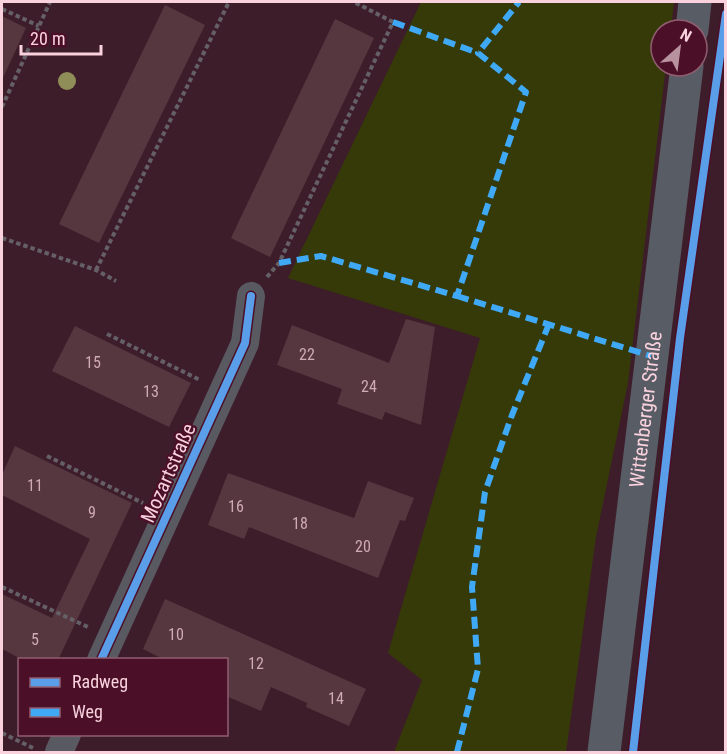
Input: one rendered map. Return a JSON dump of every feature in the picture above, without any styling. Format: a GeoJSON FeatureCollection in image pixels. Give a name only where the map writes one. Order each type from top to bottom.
{"type":"FeatureCollection","features":[{"type":"Feature","properties":{"kind":"main road"},"geometry":{"type":"LineString","coordinates":[[693,18],[695,2]]}},
{"type":"Feature","properties":{"kind":"main road","name":"Wittenberger Straße"},"geometry":{"type":"LineString","coordinates":[[604,753],[686,78]]}},
{"type":"Feature","properties":{"kind":"street","name":"Mozartstraße"},"geometry":{"type":"LineString","coordinates":[[106,649],[244,343],[251,296]]}},
{"type":"Feature","properties":{"kind":"street"},"geometry":{"type":"LineString","coordinates":[[59,753],[67,736]]}},
{"type":"Feature","properties":{"kind":"path"},"geometry":{"type":"LineString","coordinates":[[2,106],[50,2]]}},
{"type":"Feature","properties":{"kind":"path"},"geometry":{"type":"LineString","coordinates":[[96,270],[228,2]]}},
{"type":"Feature","properties":{"kind":"path"},"geometry":{"type":"LineString","coordinates":[[251,296],[279,263],[393,22],[354,2]]}},
{"type":"Feature","properties":{"kind":"path"},"geometry":{"type":"LineString","coordinates":[[2,9],[39,26]]}},
{"type":"Feature","properties":{"kind":"path"},"geometry":{"type":"LineString","coordinates":[[2,238],[96,270],[116,281]]}},
{"type":"Feature","properties":{"kind":"path"},"geometry":{"type":"LineString","coordinates":[[107,334],[223,392]]}},
{"type":"Feature","properties":{"kind":"path"},"geometry":{"type":"LineString","coordinates":[[47,456],[167,516]]}},
{"type":"Feature","properties":{"kind":"path"},"geometry":{"type":"LineString","coordinates":[[2,587],[106,649]]}},
{"type":"Feature","properties":{"kind":"path"},"geometry":{"type":"LineString","coordinates":[[2,733],[42,753]]}},
{"type":"Feature","properties":{"kind":"green space"},"geometry":{"type":"Polygon","coordinates":[[[421,2],[674,2],[672,18],[649,18],[649,78],[665,78],[628,383],[596,537],[566,752],[394,752],[422,680],[388,653],[480,338],[288,278],[421,2]]]}},
{"type":"Feature","properties":{"kind":"building"},"geometry":{"type":"Polygon","coordinates":[[[165,5],[205,25],[99,243],[59,224],[165,5]]]}},
{"type":"Feature","properties":{"kind":"building"},"geometry":{"type":"Polygon","coordinates":[[[2,16],[26,28],[2,80],[2,16]]]}},
{"type":"Feature","properties":{"kind":"building"},"geometry":{"type":"Polygon","coordinates":[[[335,19],[374,38],[270,257],[231,238],[335,19]]]}},
{"type":"Feature","properties":{"kind":"building"},"geometry":{"type":"Polygon","coordinates":[[[406,319],[435,327],[421,425],[385,412],[382,420],[337,404],[342,389],[277,365],[292,325],[389,363],[406,319]]]}},
{"type":"Feature","properties":{"kind":"building"},"geometry":{"type":"Polygon","coordinates":[[[75,326],[191,383],[169,427],[52,371],[75,326]]]}},
{"type":"Feature","properties":{"kind":"building"},"geometry":{"type":"Polygon","coordinates":[[[15,446],[132,503],[59,658],[19,658],[2,649],[2,594],[52,618],[90,539],[2,495],[2,475],[15,446]]]}},
{"type":"Feature","properties":{"kind":"building"},"geometry":{"type":"Polygon","coordinates":[[[228,473],[354,518],[368,481],[414,498],[405,521],[400,520],[378,578],[249,527],[244,539],[208,525],[228,473]]]}},
{"type":"Feature","properties":{"kind":"building"},"geometry":{"type":"Polygon","coordinates":[[[165,599],[366,689],[349,726],[306,707],[307,703],[271,687],[261,711],[228,697],[228,658],[161,658],[143,649],[165,599]]]}},
{"type":"Feature","properties":{"kind":"marked path"},"geometry":{"type":"LineString","coordinates":[[279,263],[321,256],[457,296],[526,92],[478,53],[519,2]]}},
{"type":"Feature","properties":{"kind":"marked path"},"geometry":{"type":"LineString","coordinates":[[393,22],[478,53]]}},
{"type":"Feature","properties":{"kind":"marked path"},"geometry":{"type":"LineString","coordinates":[[457,296],[651,356]]}},
{"type":"Feature","properties":{"kind":"marked path"},"geometry":{"type":"LineString","coordinates":[[457,752],[478,669],[472,587],[485,492],[512,415],[549,324]]}},
{"type":"Feature","properties":{"kind":"cycle path"},"geometry":{"type":"LineString","coordinates":[[633,752],[680,338],[726,14]]}},
{"type":"Feature","properties":{"kind":"cycle path"},"geometry":{"type":"LineString","coordinates":[[102,658],[245,343],[251,296]]}}]}
